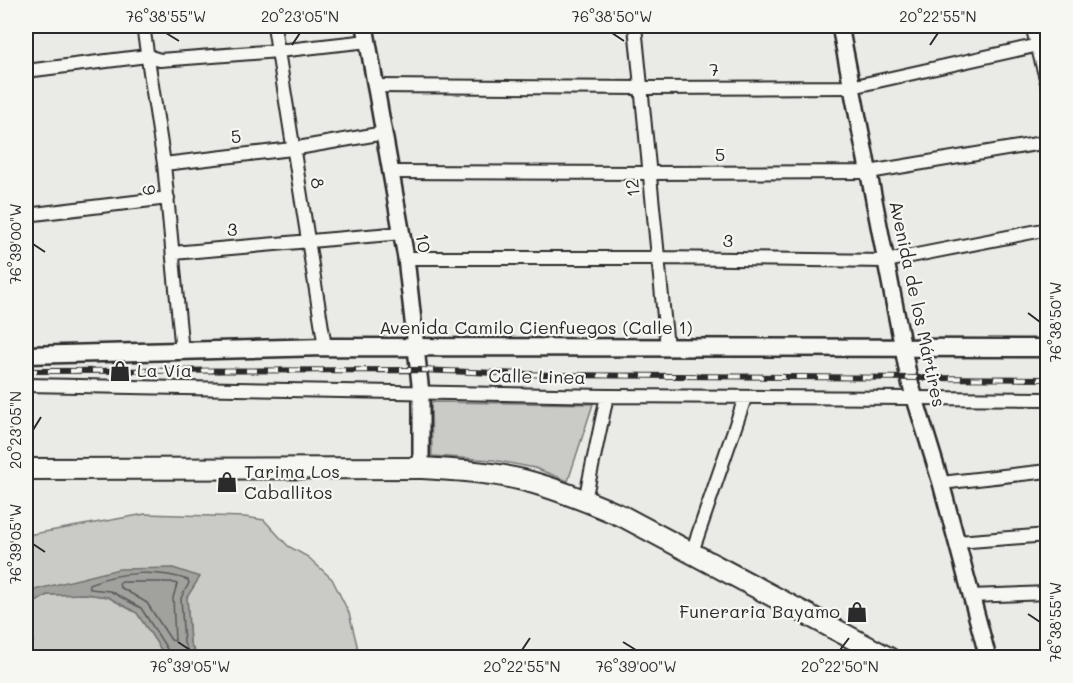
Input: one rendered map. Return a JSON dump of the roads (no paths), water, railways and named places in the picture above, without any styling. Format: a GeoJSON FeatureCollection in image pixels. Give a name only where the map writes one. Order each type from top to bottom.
{"type":"FeatureCollection","features":[{"type":"Feature","properties":{"kind":"main road","name":"Avenida Camilo Cienfuegos (Calle 1)"},"geometry":{"type":"LineString","coordinates":[[26,355],[325,347],[1047,348]]}},
{"type":"Feature","properties":{"kind":"main road"},"geometry":{"type":"LineString","coordinates":[[26,469],[421,468],[474,471],[524,480],[585,500],[624,517],[889,657]]}},
{"type":"Feature","properties":{"kind":"street","name":"6"},"geometry":{"type":"LineString","coordinates":[[143,26],[164,164],[182,351]]}},
{"type":"Feature","properties":{"kind":"street","name":"8"},"geometry":{"type":"LineString","coordinates":[[274,26],[325,347]]}},
{"type":"Feature","properties":{"kind":"street","name":"12"},"geometry":{"type":"LineString","coordinates":[[635,26],[667,347]]}},
{"type":"Feature","properties":{"kind":"street","name":"Avenida de los Mártires"},"geometry":{"type":"LineString","coordinates":[[840,26],[914,398],[941,483],[988,657]]}},
{"type":"Feature","properties":{"kind":"street"},"geometry":{"type":"LineString","coordinates":[[1032,26],[1042,44],[1047,86]]}},
{"type":"Feature","properties":{"kind":"street"},"geometry":{"type":"LineString","coordinates":[[26,71],[147,56],[160,60],[278,51],[367,33]]}},
{"type":"Feature","properties":{"kind":"street","name":"10"},"geometry":{"type":"LineString","coordinates":[[367,33],[406,258],[421,393],[421,468]]}},
{"type":"Feature","properties":{"kind":"street","name":"7"},"geometry":{"type":"LineString","coordinates":[[375,86],[851,87],[1042,44]]}},
{"type":"Feature","properties":{"kind":"street","name":"5"},"geometry":{"type":"LineString","coordinates":[[164,164],[292,149],[384,133]]}},
{"type":"Feature","properties":{"kind":"street","name":"5"},"geometry":{"type":"LineString","coordinates":[[390,172],[649,174],[869,172],[1047,142]]}},
{"type":"Feature","properties":{"kind":"street"},"geometry":{"type":"LineString","coordinates":[[26,215],[168,198]]}},
{"type":"Feature","properties":{"kind":"street","name":"3"},"geometry":{"type":"LineString","coordinates":[[406,258],[886,261],[1047,229]]}},
{"type":"Feature","properties":{"kind":"street","name":"3"},"geometry":{"type":"LineString","coordinates":[[173,252],[402,233]]}},
{"type":"Feature","properties":{"kind":"street","name":"Calle Linea"},"geometry":{"type":"LineString","coordinates":[[26,385],[745,398],[1047,399]]}},
{"type":"Feature","properties":{"kind":"street"},"geometry":{"type":"LineString","coordinates":[[585,500],[607,396]]}},
{"type":"Feature","properties":{"kind":"street"},"geometry":{"type":"LineString","coordinates":[[692,552],[745,398]]}},
{"type":"Feature","properties":{"kind":"street"},"geometry":{"type":"LineString","coordinates":[[941,483],[1047,471]]}},
{"type":"Feature","properties":{"kind":"street"},"geometry":{"type":"LineString","coordinates":[[957,542],[1047,535]]}},
{"type":"Feature","properties":{"kind":"street"},"geometry":{"type":"LineString","coordinates":[[970,596],[1047,592]]}},
{"type":"Feature","properties":{"kind":"water"},"geometry":{"type":"Polygon","coordinates":[[[173,568],[200,577],[187,597],[190,643],[198,657],[166,657],[137,613],[108,597],[85,594],[47,595],[26,608],[26,592],[119,569],[173,568]]]}},
{"type":"Feature","properties":{"kind":"railway"},"geometry":{"type":"LineString","coordinates":[[26,371],[419,370],[552,375],[1048,379]]}},
{"type":"Feature","properties":{"kind":"place","name":"La Vía"},"geometry":{"type":"Point","coordinates":[120,371]}},
{"type":"Feature","properties":{"kind":"place","name":"Tarima Los Caballitos"},"geometry":{"type":"Point","coordinates":[227,482]}},
{"type":"Feature","properties":{"kind":"place","name":"Funeraria Bayamo"},"geometry":{"type":"Point","coordinates":[857,612]}}]}
